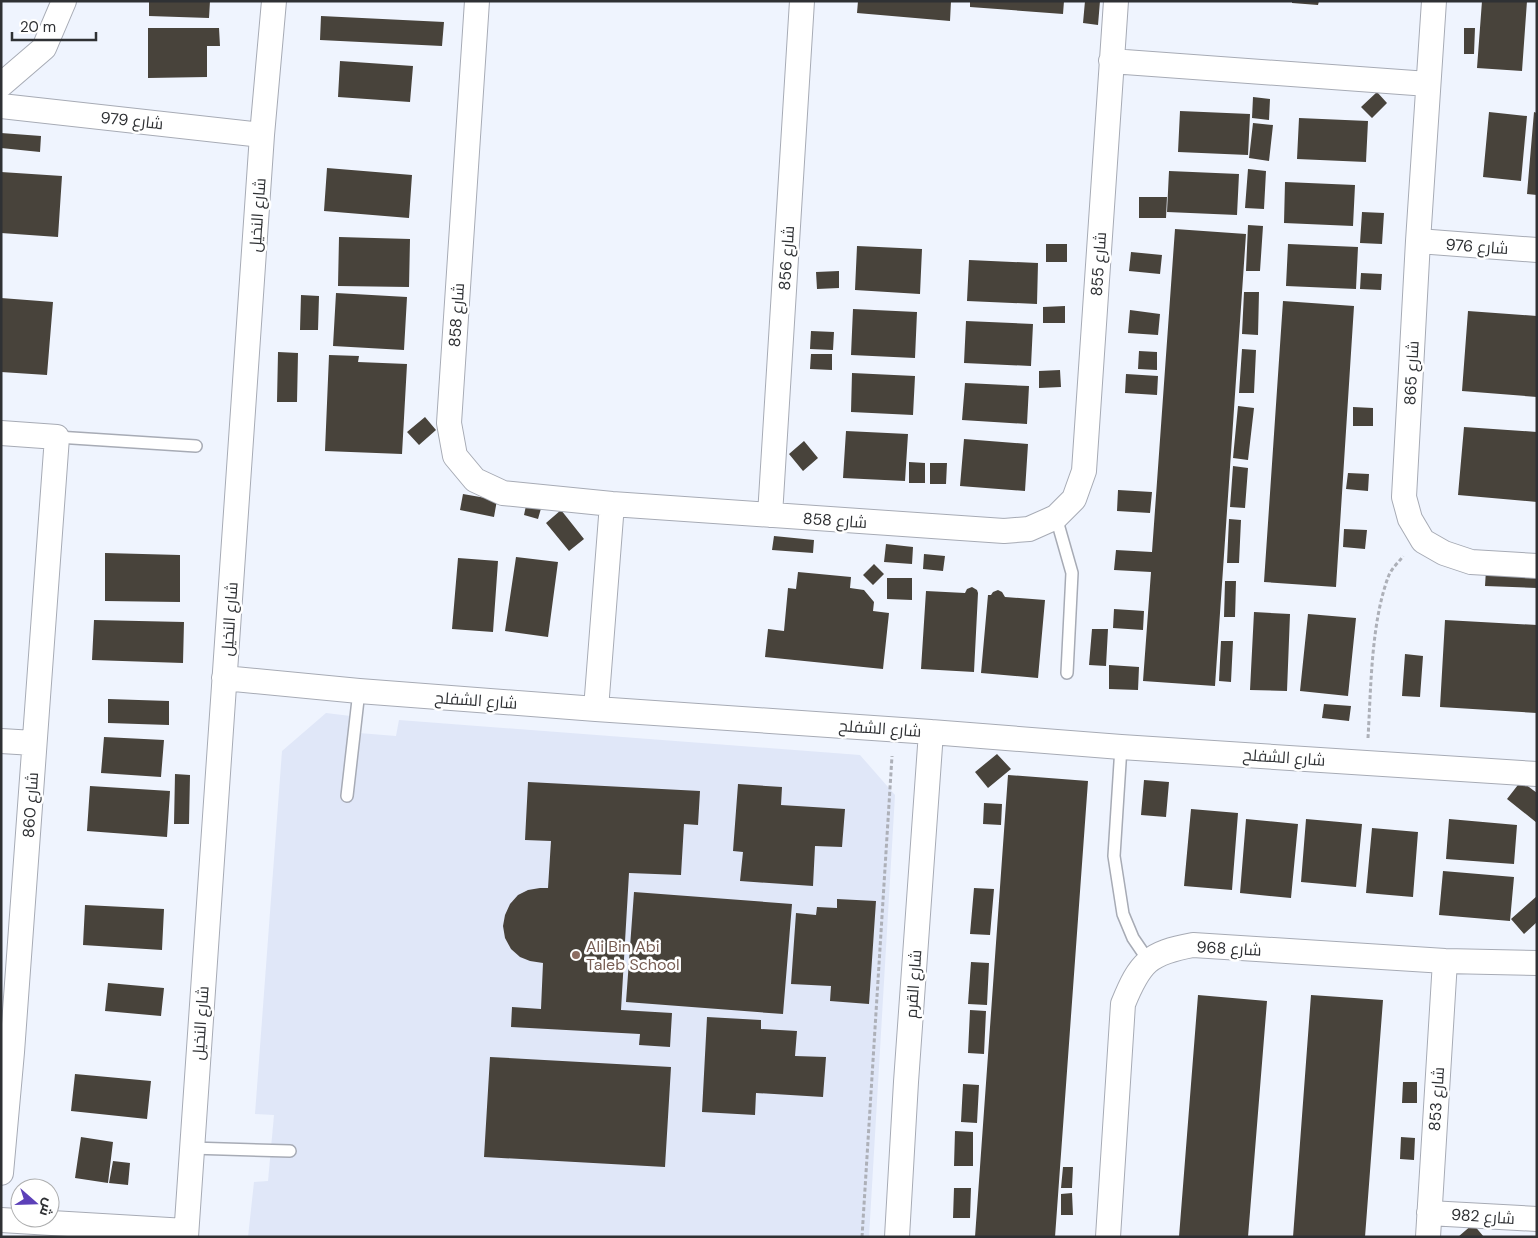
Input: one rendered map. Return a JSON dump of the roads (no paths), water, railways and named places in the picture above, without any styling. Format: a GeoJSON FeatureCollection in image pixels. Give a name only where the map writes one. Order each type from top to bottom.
{"type":"FeatureCollection","features":[{"type":"Feature","properties":{"kind":"street"},"geometry":{"type":"LineString","coordinates":[[1,85],[44,48],[64,1]]}},
{"type":"Feature","properties":{"kind":"street","name":"شارع النخيل"},"geometry":{"type":"LineString","coordinates":[[186,1234],[262,135],[274,1]]}},
{"type":"Feature","properties":{"kind":"street","name":"شارع 858"},"geometry":{"type":"LineString","coordinates":[[477,1],[449,424],[455,456],[475,480],[503,493],[612,504],[1004,531],[1029,529],[1056,517]]}},
{"type":"Feature","properties":{"kind":"street","name":"شارع 856"},"geometry":{"type":"LineString","coordinates":[[770,516],[802,1]]}},
{"type":"Feature","properties":{"kind":"street","name":"شارع 855"},"geometry":{"type":"LineString","coordinates":[[1056,517],[1074,499],[1084,471],[1116,1]]}},
{"type":"Feature","properties":{"kind":"street","name":"شارع 865"},"geometry":{"type":"LineString","coordinates":[[1434,1],[1404,497],[1410,520],[1423,541],[1444,553],[1471,562],[1537,566]]}},
{"type":"Feature","properties":{"kind":"street"},"geometry":{"type":"LineString","coordinates":[[1111,61],[1428,84]]}},
{"type":"Feature","properties":{"kind":"street","name":"شارع 979"},"geometry":{"type":"LineString","coordinates":[[1,106],[262,135]]}},
{"type":"Feature","properties":{"kind":"street","name":"شارع 976"},"geometry":{"type":"LineString","coordinates":[[1418,241],[1537,250]]}},
{"type":"Feature","properties":{"kind":"street"},"geometry":{"type":"LineString","coordinates":[[1,432],[57,437]]}},
{"type":"Feature","properties":{"kind":"street","name":"شارع 860"},"geometry":{"type":"LineString","coordinates":[[1,1173],[7,1052],[34,743],[57,437]]}},
{"type":"Feature","properties":{"kind":"street"},"geometry":{"type":"LineString","coordinates":[[596,709],[612,504]]}},
{"type":"Feature","properties":{"kind":"street","name":"شارع الشفلح"},"geometry":{"type":"LineString","coordinates":[[224,678],[359,691],[596,709],[1121,747],[1537,774]]}},
{"type":"Feature","properties":{"kind":"street","name":"شارع القرم"},"geometry":{"type":"LineString","coordinates":[[897,1237],[906,1072],[931,732]]}},
{"type":"Feature","properties":{"kind":"street"},"geometry":{"type":"LineString","coordinates":[[1,741],[34,743]]}},
{"type":"Feature","properties":{"kind":"street","name":"شارع 968"},"geometry":{"type":"LineString","coordinates":[[1108,1237],[1123,1004],[1133,979],[1148,960],[1168,950],[1193,945],[1445,961],[1537,963]]}},
{"type":"Feature","properties":{"kind":"street","name":"شارع 853"},"geometry":{"type":"LineString","coordinates":[[1428,1237],[1445,961]]}},
{"type":"Feature","properties":{"kind":"street","name":"شارع 982"},"geometry":{"type":"LineString","coordinates":[[1429,1213],[1537,1219]]}},
{"type":"Feature","properties":{"kind":"street"},"geometry":{"type":"LineString","coordinates":[[1,1220],[186,1234]]}},
{"type":"Feature","properties":{"kind":"lane"},"geometry":{"type":"LineString","coordinates":[[57,437],[196,446]]}},
{"type":"Feature","properties":{"kind":"lane"},"geometry":{"type":"LineString","coordinates":[[1056,517],[1072,573],[1067,673]]}},
{"type":"Feature","properties":{"kind":"lane"},"geometry":{"type":"LineString","coordinates":[[347,796],[359,691]]}},
{"type":"Feature","properties":{"kind":"lane"},"geometry":{"type":"LineString","coordinates":[[1121,747],[1114,856],[1122,914],[1133,938],[1148,960]]}},
{"type":"Feature","properties":{"kind":"lane"},"geometry":{"type":"LineString","coordinates":[[191,1148],[290,1151]]}},
{"type":"Feature","properties":{"kind":"place","name":"Ali Bin Abi Taleb School"},"geometry":{"type":"Point","coordinates":[576,955]}}]}
